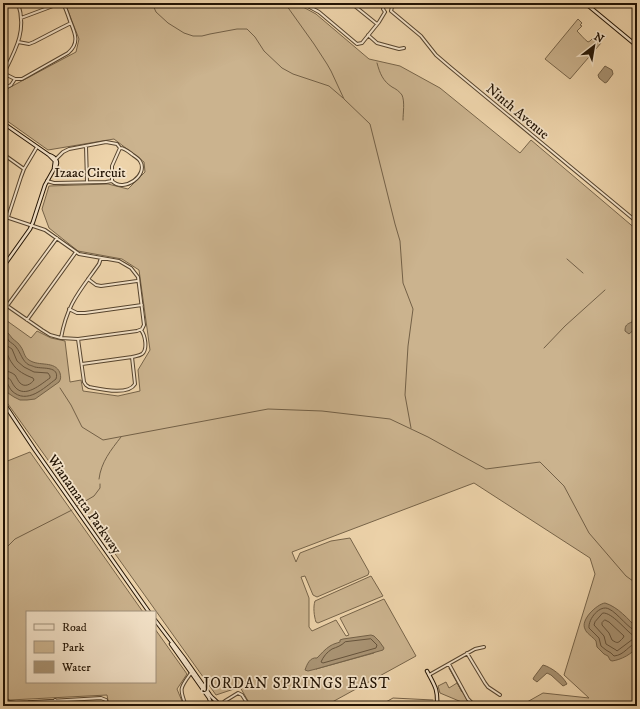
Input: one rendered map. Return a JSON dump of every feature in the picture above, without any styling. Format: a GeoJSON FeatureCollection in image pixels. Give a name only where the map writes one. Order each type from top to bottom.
{"type":"FeatureCollection","features":[{"type":"Feature","properties":{"kind":"street"},"geometry":{"type":"LineString","coordinates":[[18,3],[21,18],[21,30],[18,42],[3,73],[15,79],[24,77],[71,51],[75,45],[76,39],[75,32],[62,3],[21,18]]}},
{"type":"Feature","properties":{"kind":"street"},"geometry":{"type":"LineString","coordinates":[[305,3],[356,44],[361,44],[385,12],[391,10],[392,4],[383,4],[385,12]]}},
{"type":"Feature","properties":{"kind":"street"},"geometry":{"type":"LineString","coordinates":[[351,3],[377,24]]}},
{"type":"Feature","properties":{"kind":"street"},"geometry":{"type":"LineString","coordinates":[[585,3],[637,46]]}},
{"type":"Feature","properties":{"kind":"street","name":"Ninth Avenue"},"geometry":{"type":"LineString","coordinates":[[391,10],[421,36],[445,64],[637,222]]}},
{"type":"Feature","properties":{"kind":"street"},"geometry":{"type":"LineString","coordinates":[[18,42],[29,44],[71,24]]}},
{"type":"Feature","properties":{"kind":"street"},"geometry":{"type":"LineString","coordinates":[[368,35],[378,44],[399,49],[404,48]]}},
{"type":"Feature","properties":{"kind":"street"},"geometry":{"type":"LineString","coordinates":[[3,89],[11,85],[15,79]]}},
{"type":"Feature","properties":{"kind":"street"},"geometry":{"type":"LineString","coordinates":[[3,123],[56,159],[57,164],[47,181],[32,225],[3,268]]}},
{"type":"Feature","properties":{"kind":"street","name":"Izaac Circuit"},"geometry":{"type":"LineString","coordinates":[[47,181],[54,183],[112,181],[116,184],[128,185],[142,170],[142,165],[139,160],[124,149],[120,148],[117,144],[110,142],[66,150],[56,159]]}},
{"type":"Feature","properties":{"kind":"street"},"geometry":{"type":"LineString","coordinates":[[86,146],[87,182]]}},
{"type":"Feature","properties":{"kind":"street"},"geometry":{"type":"LineString","coordinates":[[8,217],[24,169],[37,147]]}},
{"type":"Feature","properties":{"kind":"street"},"geometry":{"type":"LineString","coordinates":[[112,181],[112,166],[120,148]]}},
{"type":"Feature","properties":{"kind":"street"},"geometry":{"type":"LineString","coordinates":[[49,155],[55,161],[54,169]]}},
{"type":"Feature","properties":{"kind":"street"},"geometry":{"type":"LineString","coordinates":[[4,156],[24,169]]}},
{"type":"Feature","properties":{"kind":"street"},"geometry":{"type":"LineString","coordinates":[[3,216],[45,230],[82,255],[122,262],[131,268],[138,277],[144,324],[141,330]]}},
{"type":"Feature","properties":{"kind":"street"},"geometry":{"type":"LineString","coordinates":[[7,306],[57,238]]}},
{"type":"Feature","properties":{"kind":"street"},"geometry":{"type":"LineString","coordinates":[[27,320],[76,252]]}},
{"type":"Feature","properties":{"kind":"street"},"geometry":{"type":"LineString","coordinates":[[61,338],[63,326],[69,309],[76,295],[99,264],[100,258]]}},
{"type":"Feature","properties":{"kind":"street"},"geometry":{"type":"LineString","coordinates":[[137,275],[139,287]]}},
{"type":"Feature","properties":{"kind":"street"},"geometry":{"type":"LineString","coordinates":[[88,279],[96,285],[104,286],[137,281]]}},
{"type":"Feature","properties":{"kind":"street"},"geometry":{"type":"LineString","coordinates":[[3,302],[46,333],[61,338],[78,339],[141,330]]}},
{"type":"Feature","properties":{"kind":"street"},"geometry":{"type":"LineString","coordinates":[[69,309],[77,313],[85,313],[142,306]]}},
{"type":"Feature","properties":{"kind":"street"},"geometry":{"type":"LineString","coordinates":[[82,364],[140,355],[144,350],[145,345],[144,335],[141,330]]}},
{"type":"Feature","properties":{"kind":"street"},"geometry":{"type":"LineString","coordinates":[[78,339],[84,382],[86,386],[120,390],[131,388],[135,384],[132,357]]}},
{"type":"Feature","properties":{"kind":"street","name":"Wianamatta Parkway"},"geometry":{"type":"LineString","coordinates":[[3,402],[38,455],[148,611]]}},
{"type":"Feature","properties":{"kind":"street"},"geometry":{"type":"LineString","coordinates":[[156,621],[212,706],[214,703],[225,701]]}},
{"type":"Feature","properties":{"kind":"street"},"geometry":{"type":"LineString","coordinates":[[166,636],[220,706],[225,701],[240,693],[244,696],[249,706]]}},
{"type":"Feature","properties":{"kind":"street"},"geometry":{"type":"LineString","coordinates":[[428,675],[479,647],[484,647]]}},
{"type":"Feature","properties":{"kind":"street"},"geometry":{"type":"LineString","coordinates":[[468,653],[485,684],[500,695]]}},
{"type":"Feature","properties":{"kind":"street"},"geometry":{"type":"LineString","coordinates":[[449,664],[468,699],[475,706]]}},
{"type":"Feature","properties":{"kind":"street"},"geometry":{"type":"LineString","coordinates":[[427,671],[436,691],[436,706]]}},
{"type":"Feature","properties":{"kind":"street"},"geometry":{"type":"LineString","coordinates":[[186,706],[181,689],[191,673]]}},
{"type":"Feature","properties":{"kind":"street"},"geometry":{"type":"LineString","coordinates":[[3,700],[16,703],[101,698],[106,700],[107,706]]}},
{"type":"Feature","properties":{"kind":"street"},"geometry":{"type":"LineString","coordinates":[[54,706],[55,700]]}},
{"type":"Feature","properties":{"kind":"street"},"geometry":{"type":"LineString","coordinates":[[6,706],[7,702]]}},
{"type":"Feature","properties":{"kind":"green space"},"geometry":{"type":"Polygon","coordinates":[[[65,3],[303,3],[303,7],[316,14],[369,59],[400,66],[440,88],[520,153],[531,140],[637,230],[637,706],[520,706],[543,693],[589,698],[564,675],[595,574],[590,558],[474,483],[292,552],[296,562],[300,553],[331,541],[350,538],[369,572],[368,575],[317,597],[313,595],[305,576],[301,577],[309,598],[309,627],[312,631],[336,620],[346,636],[349,635],[340,618],[384,599],[416,656],[325,706],[251,706],[240,687],[216,695],[3,397],[3,318],[31,338],[37,331],[51,338],[65,341],[70,382],[81,380],[83,391],[118,396],[140,391],[138,370],[150,350],[139,270],[122,259],[78,251],[49,228],[42,209],[49,186],[108,184],[128,189],[145,172],[144,162],[114,139],[48,150],[3,118],[3,91],[76,52],[79,39],[65,3]],[[379,642],[316,669],[374,653],[379,642]]]}},
{"type":"Feature","properties":{"kind":"green space"},"geometry":{"type":"Polygon","coordinates":[[[578,19],[582,23],[580,25],[582,26],[577,31],[588,42],[594,37],[601,43],[570,79],[545,59],[578,19]]]}},
{"type":"Feature","properties":{"kind":"green space"},"geometry":{"type":"Polygon","coordinates":[[[30,452],[142,611],[26,611],[26,683],[156,683],[156,630],[187,674],[177,689],[184,706],[109,706],[107,695],[10,700],[3,697],[3,460],[5,462],[30,452]]]}},
{"type":"Feature","properties":{"kind":"green space"},"geometry":{"type":"Polygon","coordinates":[[[371,576],[383,596],[318,623],[316,622],[314,612],[315,601],[371,576]]]}},
{"type":"Feature","properties":{"kind":"green space"},"geometry":{"type":"Polygon","coordinates":[[[449,668],[471,706],[440,693],[438,686],[446,682],[449,688],[457,683],[462,692],[449,668]]]}},
{"type":"Feature","properties":{"kind":"water"},"geometry":{"type":"Polygon","coordinates":[[[605,66],[612,70],[613,74],[605,83],[599,78],[598,75],[605,66]]]}},
{"type":"Feature","properties":{"kind":"water"},"geometry":{"type":"Polygon","coordinates":[[[636,312],[637,327],[629,334],[625,331],[625,327],[632,322],[633,316],[636,312]]]}},
{"type":"Feature","properties":{"kind":"water"},"geometry":{"type":"Polygon","coordinates":[[[3,329],[19,344],[29,360],[51,365],[58,369],[61,376],[59,382],[35,399],[20,400],[8,393],[3,384],[3,329]]]}},
{"type":"Feature","properties":{"kind":"water"},"geometry":{"type":"Polygon","coordinates":[[[605,603],[618,610],[637,628],[637,645],[633,651],[626,656],[612,661],[597,647],[596,641],[587,632],[584,625],[590,613],[598,606],[605,603]]]}},
{"type":"Feature","properties":{"kind":"water"},"geometry":{"type":"Polygon","coordinates":[[[371,635],[379,641],[384,648],[383,650],[316,669],[308,671],[305,670],[308,663],[312,659],[317,658],[326,649],[340,642],[340,640],[371,635]]]}},
{"type":"Feature","properties":{"kind":"water"},"geometry":{"type":"Polygon","coordinates":[[[543,665],[556,672],[567,684],[563,686],[547,673],[537,682],[533,679],[543,665]]]}},
{"type":"Feature","properties":{"kind":"waterway"},"geometry":{"type":"LineString","coordinates":[[152,3],[156,12],[168,23],[184,33],[193,36],[202,36],[237,29],[247,29],[255,37],[264,51],[282,68],[293,74],[329,86],[343,98]]}},
{"type":"Feature","properties":{"kind":"waterway"},"geometry":{"type":"LineString","coordinates":[[285,3],[327,64],[344,99],[370,124],[400,241],[403,283],[413,309],[408,346],[405,395],[411,428]]}},
{"type":"Feature","properties":{"kind":"waterway"},"geometry":{"type":"LineString","coordinates":[[377,63],[384,80],[402,95],[404,104],[403,120]]}},
{"type":"Feature","properties":{"kind":"waterway"},"geometry":{"type":"LineString","coordinates":[[567,259],[583,273]]}},
{"type":"Feature","properties":{"kind":"waterway"},"geometry":{"type":"LineString","coordinates":[[544,348],[565,326],[605,290]]}},
{"type":"Feature","properties":{"kind":"waterway"},"geometry":{"type":"LineString","coordinates":[[60,388],[71,405],[82,427],[103,440],[268,409],[322,411],[390,419],[428,437],[486,469],[540,462],[564,486],[589,533],[626,576],[637,584]]}},
{"type":"Feature","properties":{"kind":"waterway"},"geometry":{"type":"LineString","coordinates":[[99,479],[104,462],[121,437]]}},
{"type":"Feature","properties":{"kind":"waterway"},"geometry":{"type":"LineString","coordinates":[[77,506],[94,496],[100,488],[100,484]]}},
{"type":"Feature","properties":{"kind":"waterway"},"geometry":{"type":"LineString","coordinates":[[3,551],[15,539],[72,510]]}},
{"type":"Feature","properties":{"kind":"waterway"},"geometry":{"type":"LineString","coordinates":[[376,706],[393,698],[433,700]]}},
{"type":"Feature","properties":{"kind":"district","name":"JORDAN SPRINGS EAST"},"geometry":{"type":"Point","coordinates":[297,683]}}]}
